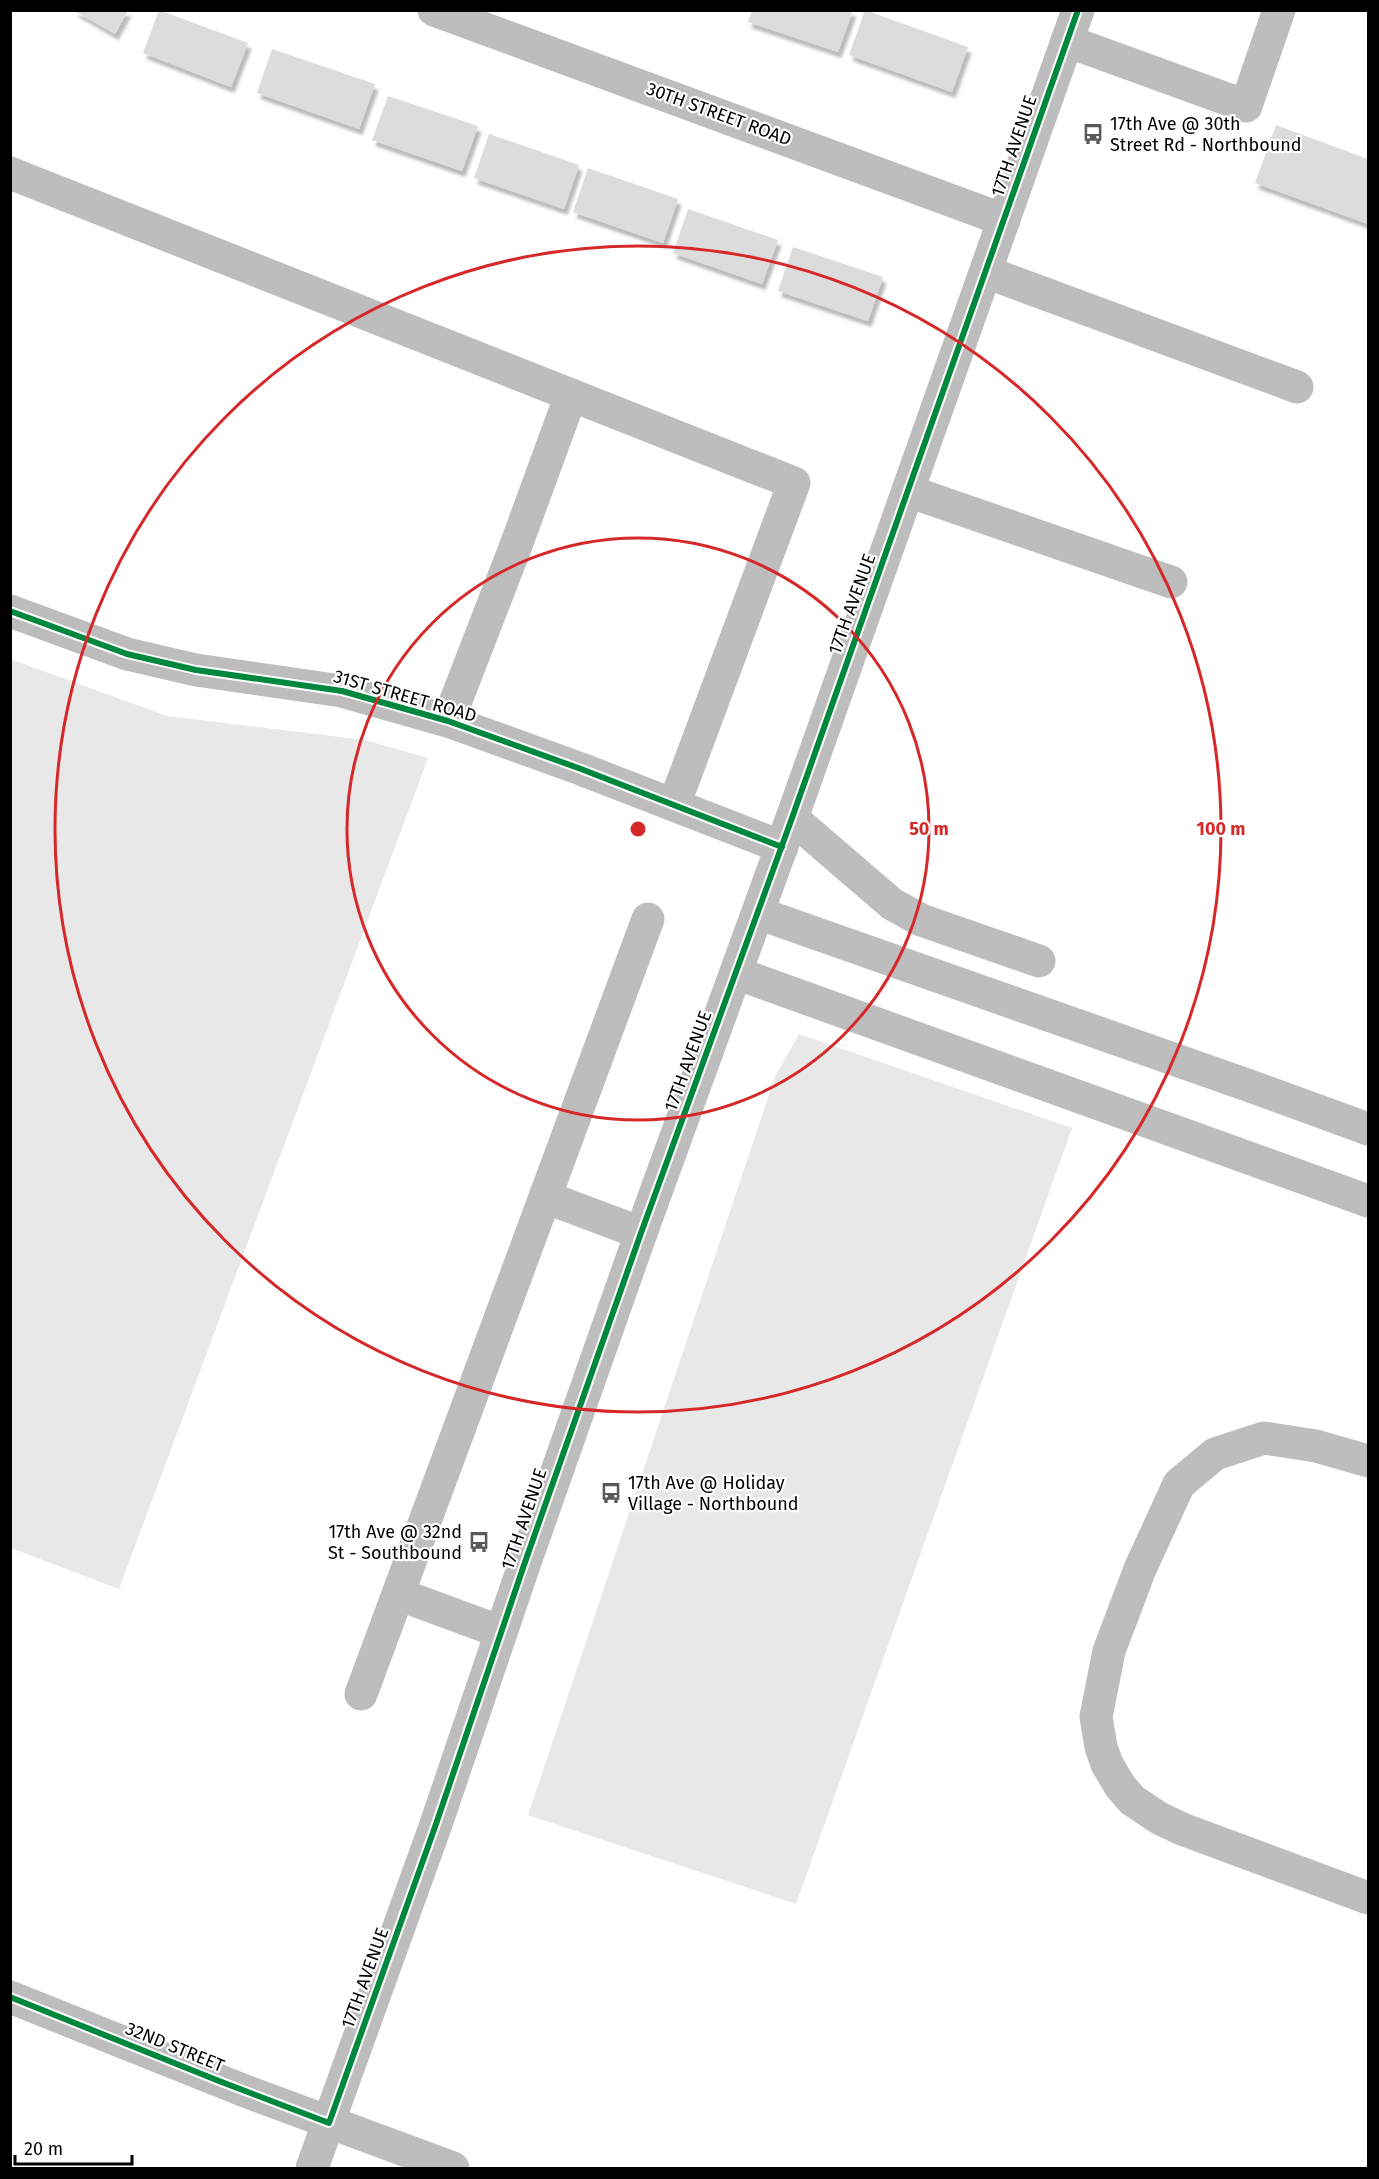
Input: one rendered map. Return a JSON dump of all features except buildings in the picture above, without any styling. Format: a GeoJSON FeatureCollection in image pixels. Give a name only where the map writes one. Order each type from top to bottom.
{"type":"FeatureCollection","features":[{"type":"Feature","properties":{"kind":"street","name":"30TH STREET ROAD"},"geometry":{"type":"LineString","coordinates":[[434,10],[1004,220]]}},
{"type":"Feature","properties":{"kind":"street","name":"17TH AVENUE"},"geometry":{"type":"LineString","coordinates":[[312,2169],[435,1827],[641,1233],[787,833],[1078,10]]}},
{"type":"Feature","properties":{"kind":"street"},"geometry":{"type":"LineString","coordinates":[[1067,41],[1246,106],[1279,10]]}},
{"type":"Feature","properties":{"kind":"street"},"geometry":{"type":"LineString","coordinates":[[10,173],[794,483],[674,805]]}},
{"type":"Feature","properties":{"kind":"street"},"geometry":{"type":"LineString","coordinates":[[986,272],[1297,387]]}},
{"type":"Feature","properties":{"kind":"street"},"geometry":{"type":"LineString","coordinates":[[448,721],[571,395]]}},
{"type":"Feature","properties":{"kind":"street"},"geometry":{"type":"LineString","coordinates":[[908,491],[1171,582]]}},
{"type":"Feature","properties":{"kind":"street","name":"31ST STREET ROAD"},"geometry":{"type":"LineString","coordinates":[[10,611],[127,654],[196,670],[342,691],[448,721],[674,805],[787,833],[892,904],[921,920],[1039,961]]}},
{"type":"Feature","properties":{"kind":"street"},"geometry":{"type":"LineString","coordinates":[[758,913],[1368,1129]]}},
{"type":"Feature","properties":{"kind":"street"},"geometry":{"type":"LineString","coordinates":[[361,1694],[648,919]]}},
{"type":"Feature","properties":{"kind":"street"},"geometry":{"type":"LineString","coordinates":[[736,973],[1368,1201]]}},
{"type":"Feature","properties":{"kind":"street"},"geometry":{"type":"LineString","coordinates":[[545,1197],[641,1233]]}},
{"type":"Feature","properties":{"kind":"street"},"geometry":{"type":"LineString","coordinates":[[1368,1461],[1316,1446],[1264,1438],[1215,1454],[1179,1484],[1140,1569],[1109,1651],[1096,1718],[1104,1756],[1120,1786],[1132,1800],[1159,1818],[1182,1829],[1368,1898]]}},
{"type":"Feature","properties":{"kind":"street"},"geometry":{"type":"LineString","coordinates":[[398,1594],[501,1632]]}},
{"type":"Feature","properties":{"kind":"street","name":"32ND STREET"},"geometry":{"type":"LineString","coordinates":[[10,1997],[219,2081],[453,2169]]}},
{"type":"Feature","properties":{"kind":"shaded area"},"geometry":{"type":"Polygon","coordinates":[[[10,659],[167,716],[365,740],[428,758],[119,1589],[11,1548],[10,659]]]}},
{"type":"Feature","properties":{"kind":"shaded area"},"geometry":{"type":"Polygon","coordinates":[[[799,1034],[1072,1128],[796,1904],[528,1815],[775,1077],[799,1034]]]}},
{"type":"Feature","properties":{"kind":"cycle path"},"geometry":{"type":"LineString","coordinates":[[10,1997],[329,2123],[435,1827],[641,1233],[792,818],[1078,10]]}},
{"type":"Feature","properties":{"kind":"cycle path"},"geometry":{"type":"LineString","coordinates":[[10,611],[127,654],[196,670],[342,691],[448,721],[581,769],[782,847]]}},
{"type":"Feature","properties":{"kind":"place","name":"17th Ave @ 30th Street Rd - Northbound"},"geometry":{"type":"Point","coordinates":[1093,134]}},
{"type":"Feature","properties":{"kind":"place","name":"17th Ave @ Holiday Village - Northbound"},"geometry":{"type":"Point","coordinates":[611,1493]}},
{"type":"Feature","properties":{"kind":"place","name":"17th Ave @ 32nd St - Southbound"},"geometry":{"type":"Point","coordinates":[479,1542]}}]}
